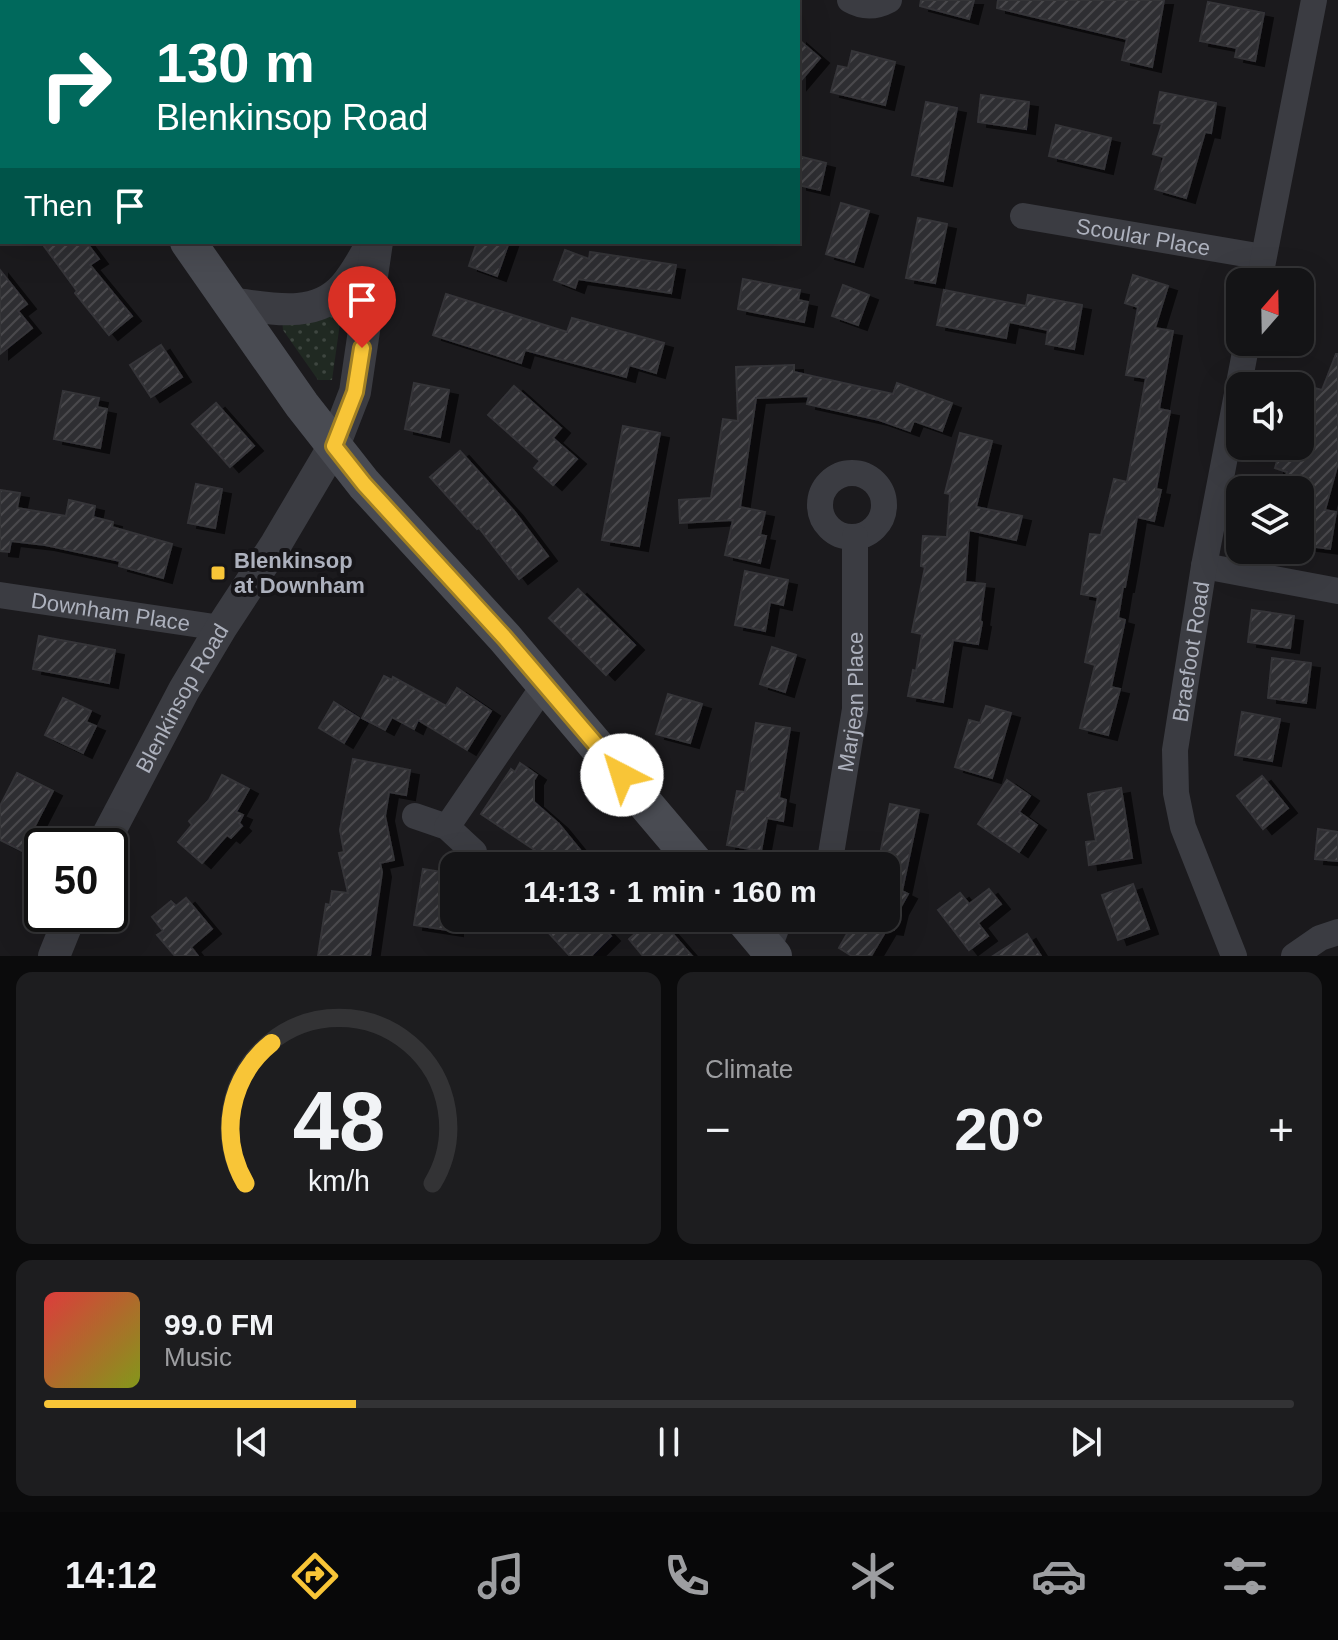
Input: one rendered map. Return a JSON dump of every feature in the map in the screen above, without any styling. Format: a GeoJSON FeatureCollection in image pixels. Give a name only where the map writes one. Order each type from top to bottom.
{"type":"FeatureCollection","features":[{"type":"Feature","properties":{"kind":"main road"},"geometry":{"type":"LineString","coordinates":[[189,244],[302,405],[364,484],[545,684],[686,852]]}},
{"type":"Feature","properties":{"kind":"main road"},"geometry":{"type":"LineString","coordinates":[[753,932],[770,954]]}},
{"type":"Feature","properties":{"kind":"street"},"geometry":{"type":"LineString","coordinates":[[850,0],[868,6],[889,0]]}},
{"type":"Feature","properties":{"kind":"street"},"geometry":{"type":"LineString","coordinates":[[1261,268],[1314,0]]}},
{"type":"Feature","properties":{"kind":"street","name":"Scoular Place"},"geometry":{"type":"LineString","coordinates":[[1023,216],[1257,268]]}},
{"type":"Feature","properties":{"kind":"street"},"geometry":{"type":"LineString","coordinates":[[231,303],[296,310],[320,304],[342,290],[374,244]]}},
{"type":"Feature","properties":{"kind":"street","name":"Blenkinsop Road"},"geometry":{"type":"LineString","coordinates":[[112,828],[221,628],[276,544],[334,446],[355,392],[375,244]]}},
{"type":"Feature","properties":{"kind":"street","name":"Braefoot Road"},"geometry":{"type":"LineString","coordinates":[[1234,956],[1183,827],[1176,793],[1175,750],[1204,566],[1244,356]]}},
{"type":"Feature","properties":{"kind":"street","name":"Marjean Place"},"geometry":{"type":"LineString","coordinates":[[831,852],[855,709],[855,537]]}},
{"type":"Feature","properties":{"kind":"street"},"geometry":{"type":"LineString","coordinates":[[1204,566],[1338,591]]}},
{"type":"Feature","properties":{"kind":"street","name":"Downham Place"},"geometry":{"type":"LineString","coordinates":[[0,595],[221,628]]}},
{"type":"Feature","properties":{"kind":"street"},"geometry":{"type":"LineString","coordinates":[[447,827],[545,684]]}},
{"type":"Feature","properties":{"kind":"street"},"geometry":{"type":"LineString","coordinates":[[415,816],[447,827],[474,852]]}},
{"type":"Feature","properties":{"kind":"street"},"geometry":{"type":"LineString","coordinates":[[54,956],[64,932]]}},
{"type":"Feature","properties":{"kind":"street"},"geometry":{"type":"LineString","coordinates":[[770,954],[776,932]]}},
{"type":"Feature","properties":{"kind":"street"},"geometry":{"type":"LineString","coordinates":[[1294,956],[1320,938],[1338,932]]}},
{"type":"Feature","properties":{"kind":"shaded area"},"geometry":{"type":"Polygon","coordinates":[[[342,309],[332,380],[318,380],[283,330],[282,320],[342,309]]]}},
{"type":"Feature","properties":{"kind":"building"},"geometry":{"type":"Polygon","coordinates":[[[921,0],[974,0],[969,19],[920,6],[921,0]]]}},
{"type":"Feature","properties":{"kind":"building"},"geometry":{"type":"Polygon","coordinates":[[[998,0],[1164,0],[1152,67],[1122,60],[1127,39],[997,8],[998,0]]]}},
{"type":"Feature","properties":{"kind":"building"},"geometry":{"type":"Polygon","coordinates":[[[1208,2],[1264,13],[1255,61],[1235,57],[1237,48],[1200,41],[1208,2]]]}},
{"type":"Feature","properties":{"kind":"building"},"geometry":{"type":"Polygon","coordinates":[[[800,41],[820,58],[800,82],[800,41]]]}},
{"type":"Feature","properties":{"kind":"building"},"geometry":{"type":"Polygon","coordinates":[[[852,51],[895,62],[885,105],[831,92],[838,66],[848,68],[852,51]]]}},
{"type":"Feature","properties":{"kind":"building"},"geometry":{"type":"Polygon","coordinates":[[[1160,92],[1216,103],[1211,133],[1205,132],[1186,198],[1155,189],[1164,157],[1153,154],[1162,124],[1154,123],[1160,92]]]}},
{"type":"Feature","properties":{"kind":"building"},"geometry":{"type":"Polygon","coordinates":[[[981,95],[1029,102],[1026,129],[978,122],[981,95]]]}},
{"type":"Feature","properties":{"kind":"building"},"geometry":{"type":"Polygon","coordinates":[[[926,102],[957,108],[943,181],[912,175],[926,102]]]}},
{"type":"Feature","properties":{"kind":"building"},"geometry":{"type":"Polygon","coordinates":[[[1056,125],[1111,138],[1104,169],[1049,156],[1056,125]]]}},
{"type":"Feature","properties":{"kind":"building"},"geometry":{"type":"Polygon","coordinates":[[[800,156],[826,163],[820,190],[800,185],[800,156]]]}},
{"type":"Feature","properties":{"kind":"building"},"geometry":{"type":"Polygon","coordinates":[[[841,203],[869,211],[854,262],[826,254],[841,203]]]}},
{"type":"Feature","properties":{"kind":"building"},"geometry":{"type":"Polygon","coordinates":[[[918,218],[947,224],[935,283],[906,278],[918,218]]]}},
{"type":"Feature","properties":{"kind":"building"},"geometry":{"type":"Polygon","coordinates":[[[42,244],[88,244],[99,259],[90,265],[132,316],[109,335],[75,293],[77,291],[42,244]]]}},
{"type":"Feature","properties":{"kind":"building"},"geometry":{"type":"Polygon","coordinates":[[[476,244],[508,244],[497,276],[469,266],[476,244]]]}},
{"type":"Feature","properties":{"kind":"building"},"geometry":{"type":"Polygon","coordinates":[[[565,250],[589,259],[590,252],[676,265],[671,293],[578,279],[575,288],[554,280],[565,250]]]}},
{"type":"Feature","properties":{"kind":"building"},"geometry":{"type":"Polygon","coordinates":[[[0,270],[27,304],[18,311],[32,328],[0,354],[0,270]]]}},
{"type":"Feature","properties":{"kind":"building"},"geometry":{"type":"Polygon","coordinates":[[[1133,275],[1168,286],[1155,328],[1173,331],[1159,409],[1170,411],[1156,489],[1161,490],[1154,521],[1137,517],[1123,587],[1118,618],[1125,620],[1111,687],[1120,689],[1108,735],[1080,728],[1095,665],[1085,662],[1098,597],[1081,594],[1090,534],[1101,535],[1114,479],[1127,482],[1146,378],[1126,375],[1138,307],[1125,303],[1133,275]]]}},
{"type":"Feature","properties":{"kind":"building"},"geometry":{"type":"Polygon","coordinates":[[[743,279],[800,290],[798,300],[808,302],[804,322],[738,309],[743,279]]]}},
{"type":"Feature","properties":{"kind":"building"},"geometry":{"type":"Polygon","coordinates":[[[843,285],[869,295],[858,325],[832,316],[843,285]]]}},
{"type":"Feature","properties":{"kind":"building"},"geometry":{"type":"Polygon","coordinates":[[[944,290],[1026,306],[1028,295],[1082,305],[1074,349],[1046,344],[1048,330],[1009,322],[1006,338],[937,325],[944,290]]]}},
{"type":"Feature","properties":{"kind":"building"},"geometry":{"type":"Polygon","coordinates":[[[446,294],[567,332],[572,318],[664,343],[656,373],[629,365],[626,377],[525,350],[521,363],[433,335],[446,294]]]}},
{"type":"Feature","properties":{"kind":"building"},"geometry":{"type":"Polygon","coordinates":[[[161,345],[182,377],[151,397],[130,365],[161,345]]]}},
{"type":"Feature","properties":{"kind":"building"},"geometry":{"type":"Polygon","coordinates":[[[1338,354],[1338,463],[1325,510],[1336,512],[1330,549],[1314,547],[1314,476],[1286,476],[1287,472],[1275,468],[1277,460],[1314,460],[1314,388],[1322,390],[1338,354]]]}},
{"type":"Feature","properties":{"kind":"building"},"geometry":{"type":"Polygon","coordinates":[[[794,365],[794,372],[893,394],[897,383],[952,403],[942,431],[914,421],[910,431],[879,420],[807,404],[809,396],[756,398],[740,507],[765,512],[760,535],[766,536],[760,563],[725,555],[733,520],[680,523],[679,500],[711,498],[723,419],[738,421],[736,367],[794,365]]]}},
{"type":"Feature","properties":{"kind":"building"},"geometry":{"type":"Polygon","coordinates":[[[414,383],[449,390],[440,437],[405,429],[414,383]]]}},
{"type":"Feature","properties":{"kind":"building"},"geometry":{"type":"Polygon","coordinates":[[[514,386],[561,428],[553,438],[577,459],[553,485],[534,468],[540,461],[488,415],[514,386]]]}},
{"type":"Feature","properties":{"kind":"building"},"geometry":{"type":"Polygon","coordinates":[[[63,391],[99,398],[97,407],[107,409],[100,448],[54,439],[63,391]]]}},
{"type":"Feature","properties":{"kind":"building"},"geometry":{"type":"Polygon","coordinates":[[[216,403],[254,446],[230,467],[192,424],[216,403]]]}},
{"type":"Feature","properties":{"kind":"building"},"geometry":{"type":"Polygon","coordinates":[[[623,426],[660,433],[639,546],[602,540],[623,426]]]}},
{"type":"Feature","properties":{"kind":"building"},"geometry":{"type":"Polygon","coordinates":[[[960,433],[992,441],[976,507],[1022,516],[1016,540],[969,530],[965,582],[985,584],[982,622],[978,644],[953,640],[943,702],[908,696],[922,634],[912,632],[925,567],[921,566],[923,536],[947,537],[950,494],[945,493],[960,433]]]}},
{"type":"Feature","properties":{"kind":"building"},"geometry":{"type":"Polygon","coordinates":[[[460,451],[514,511],[548,556],[519,579],[479,528],[430,477],[460,451]]]}},
{"type":"Feature","properties":{"kind":"building"},"geometry":{"type":"Polygon","coordinates":[[[196,484],[222,489],[215,528],[188,523],[196,484]]]}},
{"type":"Feature","properties":{"kind":"building"},"geometry":{"type":"Polygon","coordinates":[[[0,490],[20,493],[17,508],[66,516],[69,500],[95,506],[93,517],[113,522],[112,527],[172,544],[163,578],[119,566],[120,561],[45,545],[11,541],[9,552],[0,551],[0,490]]]}},
{"type":"Feature","properties":{"kind":"building"},"geometry":{"type":"Polygon","coordinates":[[[745,571],[788,580],[783,605],[770,602],[765,631],[735,625],[745,571]]]}},
{"type":"Feature","properties":{"kind":"building"},"geometry":{"type":"Polygon","coordinates":[[[578,589],[635,645],[606,675],[549,618],[578,589]]]}},
{"type":"Feature","properties":{"kind":"building"},"geometry":{"type":"Polygon","coordinates":[[[1252,610],[1294,616],[1290,648],[1248,642],[1252,610]]]}},
{"type":"Feature","properties":{"kind":"building"},"geometry":{"type":"Polygon","coordinates":[[[39,636],[115,650],[109,683],[33,669],[39,636]]]}},
{"type":"Feature","properties":{"kind":"building"},"geometry":{"type":"Polygon","coordinates":[[[772,647],[796,655],[785,692],[760,684],[772,647]]]}},
{"type":"Feature","properties":{"kind":"building"},"geometry":{"type":"Polygon","coordinates":[[[1272,658],[1311,663],[1306,703],[1268,698],[1272,658]]]}},
{"type":"Feature","properties":{"kind":"building"},"geometry":{"type":"Polygon","coordinates":[[[384,676],[392,680],[393,677],[446,706],[457,688],[491,711],[467,750],[418,720],[414,729],[392,717],[385,730],[362,718],[384,676]]]}},
{"type":"Feature","properties":{"kind":"building"},"geometry":{"type":"Polygon","coordinates":[[[668,694],[702,704],[690,743],[656,734],[668,694]]]}},
{"type":"Feature","properties":{"kind":"building"},"geometry":{"type":"Polygon","coordinates":[[[63,698],[91,711],[86,722],[96,726],[83,753],[45,735],[63,698]]]}},
{"type":"Feature","properties":{"kind":"building"},"geometry":{"type":"Polygon","coordinates":[[[334,702],[359,718],[344,743],[319,728],[334,702]]]}},
{"type":"Feature","properties":{"kind":"building"},"geometry":{"type":"Polygon","coordinates":[[[986,706],[1011,713],[992,778],[955,767],[969,720],[980,723],[986,706]]]}},
{"type":"Feature","properties":{"kind":"building"},"geometry":{"type":"Polygon","coordinates":[[[1242,712],[1280,719],[1272,761],[1235,755],[1242,712]]]}},
{"type":"Feature","properties":{"kind":"building"},"geometry":{"type":"Polygon","coordinates":[[[756,723],[790,728],[779,798],[786,800],[783,821],[767,818],[761,851],[727,845],[737,791],[745,792],[756,723]]]}},
{"type":"Feature","properties":{"kind":"building"},"geometry":{"type":"Polygon","coordinates":[[[353,759],[410,770],[406,795],[389,792],[385,816],[394,860],[380,863],[382,872],[370,956],[318,956],[326,904],[330,905],[332,891],[348,893],[339,853],[344,852],[340,830],[353,759]]]}},
{"type":"Feature","properties":{"kind":"building"},"geometry":{"type":"Polygon","coordinates":[[[520,763],[537,775],[534,780],[534,802],[559,824],[580,852],[538,852],[481,814],[511,769],[515,772],[520,763]]]}},
{"type":"Feature","properties":{"kind":"building"},"geometry":{"type":"Polygon","coordinates":[[[17,773],[53,791],[34,828],[24,828],[22,851],[0,840],[0,806],[17,773]]]}},
{"type":"Feature","properties":{"kind":"building"},"geometry":{"type":"Polygon","coordinates":[[[222,775],[249,789],[236,812],[243,815],[239,823],[242,826],[231,838],[227,835],[202,863],[178,842],[192,825],[189,821],[209,800],[222,775]]]}},
{"type":"Feature","properties":{"kind":"building"},"geometry":{"type":"Polygon","coordinates":[[[1262,776],[1288,808],[1263,829],[1237,796],[1262,776]]]}},
{"type":"Feature","properties":{"kind":"building"},"geometry":{"type":"Polygon","coordinates":[[[1007,780],[1030,796],[1019,812],[1037,825],[1019,852],[978,824],[1007,780]]]}},
{"type":"Feature","properties":{"kind":"building"},"geometry":{"type":"Polygon","coordinates":[[[1121,788],[1132,858],[1089,865],[1086,842],[1096,841],[1088,794],[1121,788]]]}},
{"type":"Feature","properties":{"kind":"building"},"geometry":{"type":"Polygon","coordinates":[[[890,804],[919,810],[902,891],[908,894],[900,908],[900,852],[881,852],[890,804]]]}},
{"type":"Feature","properties":{"kind":"building"},"geometry":{"type":"Polygon","coordinates":[[[1318,829],[1338,832],[1338,861],[1315,859],[1318,829]]]}},
{"type":"Feature","properties":{"kind":"building"},"geometry":{"type":"Polygon","coordinates":[[[423,869],[440,872],[440,929],[414,925],[423,869]]]}},
{"type":"Feature","properties":{"kind":"building"},"geometry":{"type":"Polygon","coordinates":[[[1133,884],[1149,929],[1118,940],[1102,895],[1133,884]]]}},
{"type":"Feature","properties":{"kind":"building"},"geometry":{"type":"Polygon","coordinates":[[[989,889],[1001,904],[978,923],[988,936],[969,950],[938,910],[960,893],[969,904],[989,889]]]}},
{"type":"Feature","properties":{"kind":"building"},"geometry":{"type":"Polygon","coordinates":[[[186,898],[212,929],[191,947],[198,956],[175,956],[157,935],[163,931],[152,917],[171,901],[176,906],[186,898]]]}},
{"type":"Feature","properties":{"kind":"building"},"geometry":{"type":"Polygon","coordinates":[[[548,932],[607,932],[611,936],[591,956],[570,956],[548,932]]]}},
{"type":"Feature","properties":{"kind":"building"},"geometry":{"type":"Polygon","coordinates":[[[637,932],[671,932],[692,956],[643,956],[629,939],[637,932]]]}},
{"type":"Feature","properties":{"kind":"building"},"geometry":{"type":"Polygon","coordinates":[[[848,932],[885,932],[871,956],[852,956],[839,948],[848,932]]]}},
{"type":"Feature","properties":{"kind":"building"},"geometry":{"type":"Polygon","coordinates":[[[1027,934],[1041,956],[993,956],[1027,934]]]}},
{"type":"Feature","properties":{"kind":"place","name":"Blenkinsop at Downham"},"geometry":{"type":"Point","coordinates":[218,573]}},
{"type":"Feature","properties":{"kind":"route"},"geometry":{"type":"LineString","coordinates":[[362,348],[355,392],[334,446],[364,484],[505,638],[622,775]]}}]}
